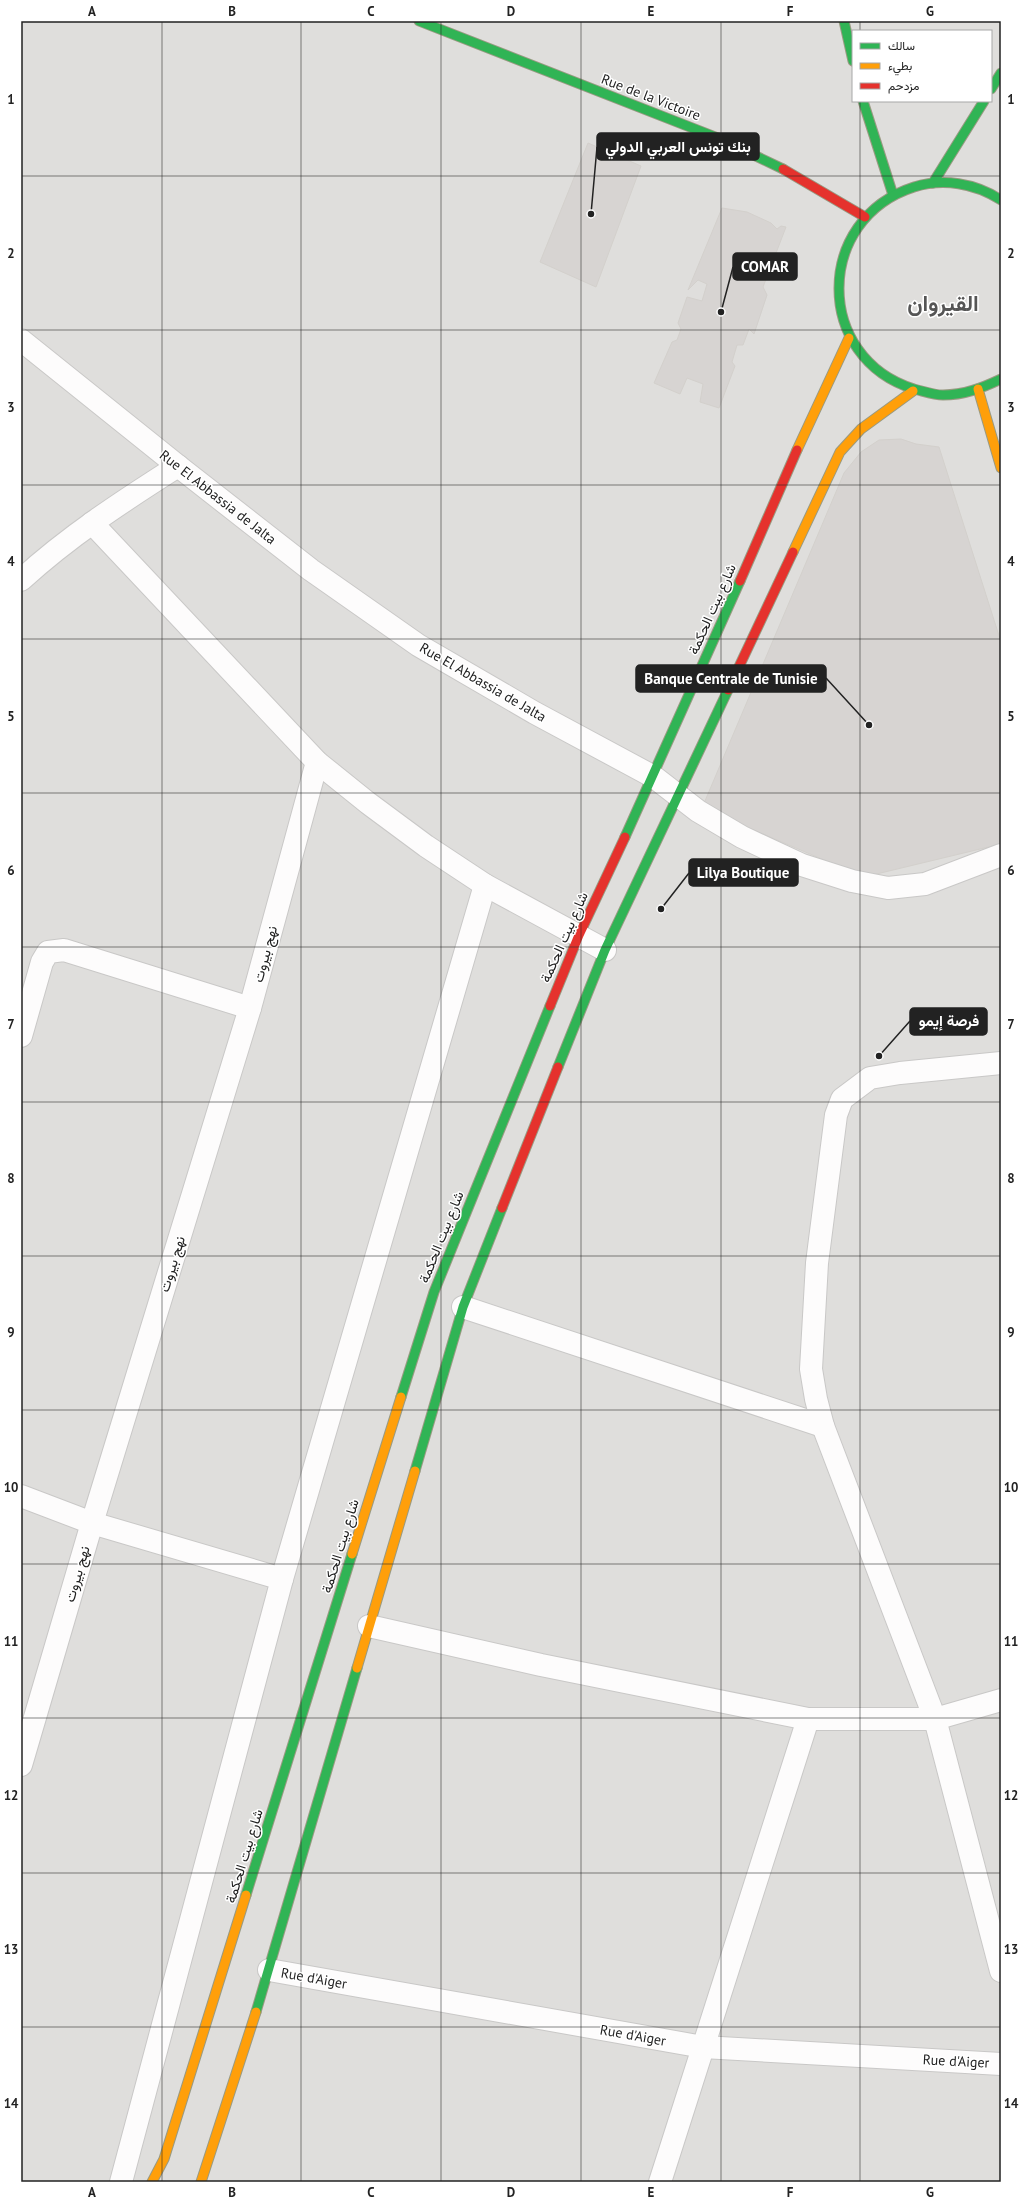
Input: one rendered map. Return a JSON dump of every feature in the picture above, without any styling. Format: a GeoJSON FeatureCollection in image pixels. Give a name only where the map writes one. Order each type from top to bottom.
{"type":"FeatureCollection","features":[{"type":"Feature","properties":{"kind":"main road","name":"Rue de la Victoire"},"geometry":{"type":"LineString","coordinates":[[419,21],[718,138],[776,165],[865,216]]}},
{"type":"Feature","properties":{"kind":"main road"},"geometry":{"type":"LineString","coordinates":[[844,21],[852,56]]}},
{"type":"Feature","properties":{"kind":"main road"},"geometry":{"type":"LineString","coordinates":[[992,87],[1001,73]]}},
{"type":"Feature","properties":{"kind":"main road"},"geometry":{"type":"LineString","coordinates":[[863,102],[893,195]]}},
{"type":"Feature","properties":{"kind":"main road"},"geometry":{"type":"LineString","coordinates":[[933,183],[983,102]]}},
{"type":"Feature","properties":{"kind":"main road"},"geometry":{"type":"LineString","coordinates":[[1001,200],[994,194],[964,184],[933,183],[912,187],[893,195],[865,216],[847,244],[838,275],[839,308],[849,338],[866,361],[887,379],[913,391],[946,396],[978,389],[1001,379]]}},
{"type":"Feature","properties":{"kind":"main road","name":"شارع بيت الحكمة"},"geometry":{"type":"LineString","coordinates":[[152,2182],[164,2159],[434,1292],[578,935],[654,777],[803,437],[849,338]]}},
{"type":"Feature","properties":{"kind":"main road"},"geometry":{"type":"LineString","coordinates":[[978,389],[1001,468]]}},
{"type":"Feature","properties":{"kind":"main road"},"geometry":{"type":"LineString","coordinates":[[201,2182],[269,1970],[463,1307],[606,950],[840,452],[861,429],[913,391]]}},
{"type":"Feature","properties":{"kind":"street","name":"Rue El Abbassia de Jalta"},"geometry":{"type":"LineString","coordinates":[[21,340],[311,570],[418,646],[535,713],[654,777],[678,797],[742,837],[802,865],[852,881],[888,888],[925,884],[1001,855]]}},
{"type":"Feature","properties":{"kind":"street"},"geometry":{"type":"LineString","coordinates":[[21,580],[43,560],[92,523],[178,466]]}},
{"type":"Feature","properties":{"kind":"street"},"geometry":{"type":"LineString","coordinates":[[92,523],[317,762],[420,842],[485,885],[606,950]]}},
{"type":"Feature","properties":{"kind":"street","name":"نهج بيروت"},"geometry":{"type":"LineString","coordinates":[[21,1765],[92,1523],[250,1008],[317,762]]}},
{"type":"Feature","properties":{"kind":"street"},"geometry":{"type":"LineString","coordinates":[[122,2182],[282,1579],[485,885]]}},
{"type":"Feature","properties":{"kind":"street"},"geometry":{"type":"LineString","coordinates":[[21,1036],[25,1011],[42,962],[48,952],[64,950],[250,1008]]}},
{"type":"Feature","properties":{"kind":"street"},"geometry":{"type":"LineString","coordinates":[[1001,1063],[900,1073],[870,1078],[842,1099],[836,1115],[816,1278],[811,1369],[823,1426],[935,1719],[1001,1971]]}},
{"type":"Feature","properties":{"kind":"street"},"geometry":{"type":"LineString","coordinates":[[463,1307],[823,1426]]}},
{"type":"Feature","properties":{"kind":"street"},"geometry":{"type":"LineString","coordinates":[[21,1496],[92,1523],[282,1579]]}},
{"type":"Feature","properties":{"kind":"street"},"geometry":{"type":"LineString","coordinates":[[369,1626],[541,1665],[808,1719],[935,1719],[1001,1700]]}},
{"type":"Feature","properties":{"kind":"street"},"geometry":{"type":"LineString","coordinates":[[660,2182],[808,1719]]}},
{"type":"Feature","properties":{"kind":"street","name":"Rue d'Aiger"},"geometry":{"type":"LineString","coordinates":[[269,1970],[703,2047],[1001,2064]]}},
{"type":"Feature","properties":{"kind":"shaded area"},"geometry":{"type":"Polygon","coordinates":[[[21,21],[1001,21],[1001,2182],[21,2182],[21,21]]]}},
{"type":"Feature","properties":{"kind":"building"},"geometry":{"type":"Polygon","coordinates":[[[588,143],[641,166],[596,287],[540,262],[588,143]]]}},
{"type":"Feature","properties":{"kind":"building"},"geometry":{"type":"Polygon","coordinates":[[[722,208],[747,212],[771,223],[777,229],[781,226],[786,227],[763,287],[767,295],[754,334],[749,329],[743,345],[737,345],[732,362],[735,366],[719,408],[700,402],[703,384],[687,378],[680,394],[654,383],[672,342],[677,340],[681,329],[678,323],[687,297],[702,301],[707,284],[698,280],[688,290],[722,208]]]}},
{"type":"Feature","properties":{"kind":"building"},"geometry":{"type":"Polygon","coordinates":[[[901,439],[916,444],[939,447],[1001,642],[1001,844],[864,877],[702,808],[844,473],[861,452],[879,440],[901,439]]]}},
{"type":"Feature","properties":{"kind":"traffic: fast"},"geometry":{"type":"LineString","coordinates":[[419,21],[718,138],[783,169]]}},
{"type":"Feature","properties":{"kind":"traffic: fast"},"geometry":{"type":"LineString","coordinates":[[844,21],[852,57]]}},
{"type":"Feature","properties":{"kind":"traffic: fast"},"geometry":{"type":"LineString","coordinates":[[992,87],[1001,73]]}},
{"type":"Feature","properties":{"kind":"traffic: fast"},"geometry":{"type":"LineString","coordinates":[[863,102],[893,195]]}},
{"type":"Feature","properties":{"kind":"traffic: fast"},"geometry":{"type":"LineString","coordinates":[[933,183],[983,102]]}},
{"type":"Feature","properties":{"kind":"traffic: fast"},"geometry":{"type":"LineString","coordinates":[[1001,200],[991,194],[970,186],[936,183],[914,187],[881,204],[858,228],[844,257],[839,288],[844,320],[858,349],[881,373],[914,389],[939,395],[951,395],[966,392],[1001,379]]}},
{"type":"Feature","properties":{"kind":"traffic: fast"},"geometry":{"type":"LineString","coordinates":[[625,837],[740,581]]}},
{"type":"Feature","properties":{"kind":"traffic: fast"},"geometry":{"type":"LineString","coordinates":[[558,1067],[605,950],[728,690]]}},
{"type":"Feature","properties":{"kind":"traffic: fast"},"geometry":{"type":"LineString","coordinates":[[401,1397],[434,1292],[550,1006]]}},
{"type":"Feature","properties":{"kind":"traffic: fast"},"geometry":{"type":"LineString","coordinates":[[415,1471],[463,1307],[502,1208]]}},
{"type":"Feature","properties":{"kind":"traffic: fast"},"geometry":{"type":"LineString","coordinates":[[246,1895],[352,1554]]}},
{"type":"Feature","properties":{"kind":"traffic: fast"},"geometry":{"type":"LineString","coordinates":[[256,2012],[357,1668]]}},
{"type":"Feature","properties":{"kind":"traffic: slow"},"geometry":{"type":"LineString","coordinates":[[797,450],[849,338]]}},
{"type":"Feature","properties":{"kind":"traffic: slow"},"geometry":{"type":"LineString","coordinates":[[978,389],[1001,468]]}},
{"type":"Feature","properties":{"kind":"traffic: slow"},"geometry":{"type":"LineString","coordinates":[[793,552],[840,452],[861,429],[913,391]]}},
{"type":"Feature","properties":{"kind":"traffic: slow"},"geometry":{"type":"LineString","coordinates":[[352,1554],[401,1397]]}},
{"type":"Feature","properties":{"kind":"traffic: slow"},"geometry":{"type":"LineString","coordinates":[[357,1668],[415,1471]]}},
{"type":"Feature","properties":{"kind":"traffic: slow"},"geometry":{"type":"LineString","coordinates":[[152,2182],[164,2159],[246,1895]]}},
{"type":"Feature","properties":{"kind":"traffic: slow"},"geometry":{"type":"LineString","coordinates":[[201,2182],[256,2012]]}},
{"type":"Feature","properties":{"kind":"traffic: jam"},"geometry":{"type":"LineString","coordinates":[[783,169],[865,217]]}},
{"type":"Feature","properties":{"kind":"traffic: jam"},"geometry":{"type":"LineString","coordinates":[[740,581],[797,450]]}},
{"type":"Feature","properties":{"kind":"traffic: jam"},"geometry":{"type":"LineString","coordinates":[[728,690],[793,552]]}},
{"type":"Feature","properties":{"kind":"traffic: jam"},"geometry":{"type":"LineString","coordinates":[[550,1006],[579,935],[625,837]]}},
{"type":"Feature","properties":{"kind":"traffic: jam"},"geometry":{"type":"LineString","coordinates":[[502,1208],[558,1067]]}},
{"type":"Feature","properties":{"kind":"place","name":"بنك تونس العربي الدولي"},"geometry":{"type":"Point","coordinates":[591,214]}},
{"type":"Feature","properties":{"kind":"place","name":"COMAR"},"geometry":{"type":"Point","coordinates":[721,312]}},
{"type":"Feature","properties":{"kind":"place","name":"Banque Centrale de Tunisie"},"geometry":{"type":"Point","coordinates":[869,725]}},
{"type":"Feature","properties":{"kind":"place","name":"Lilya Boutique"},"geometry":{"type":"Point","coordinates":[661,909]}},
{"type":"Feature","properties":{"kind":"place","name":"فرصة إيمو"},"geometry":{"type":"Point","coordinates":[879,1056]}},
{"type":"Feature","properties":{"kind":"district","name":"القيروان"},"geometry":{"type":"Point","coordinates":[943,303]}}]}
